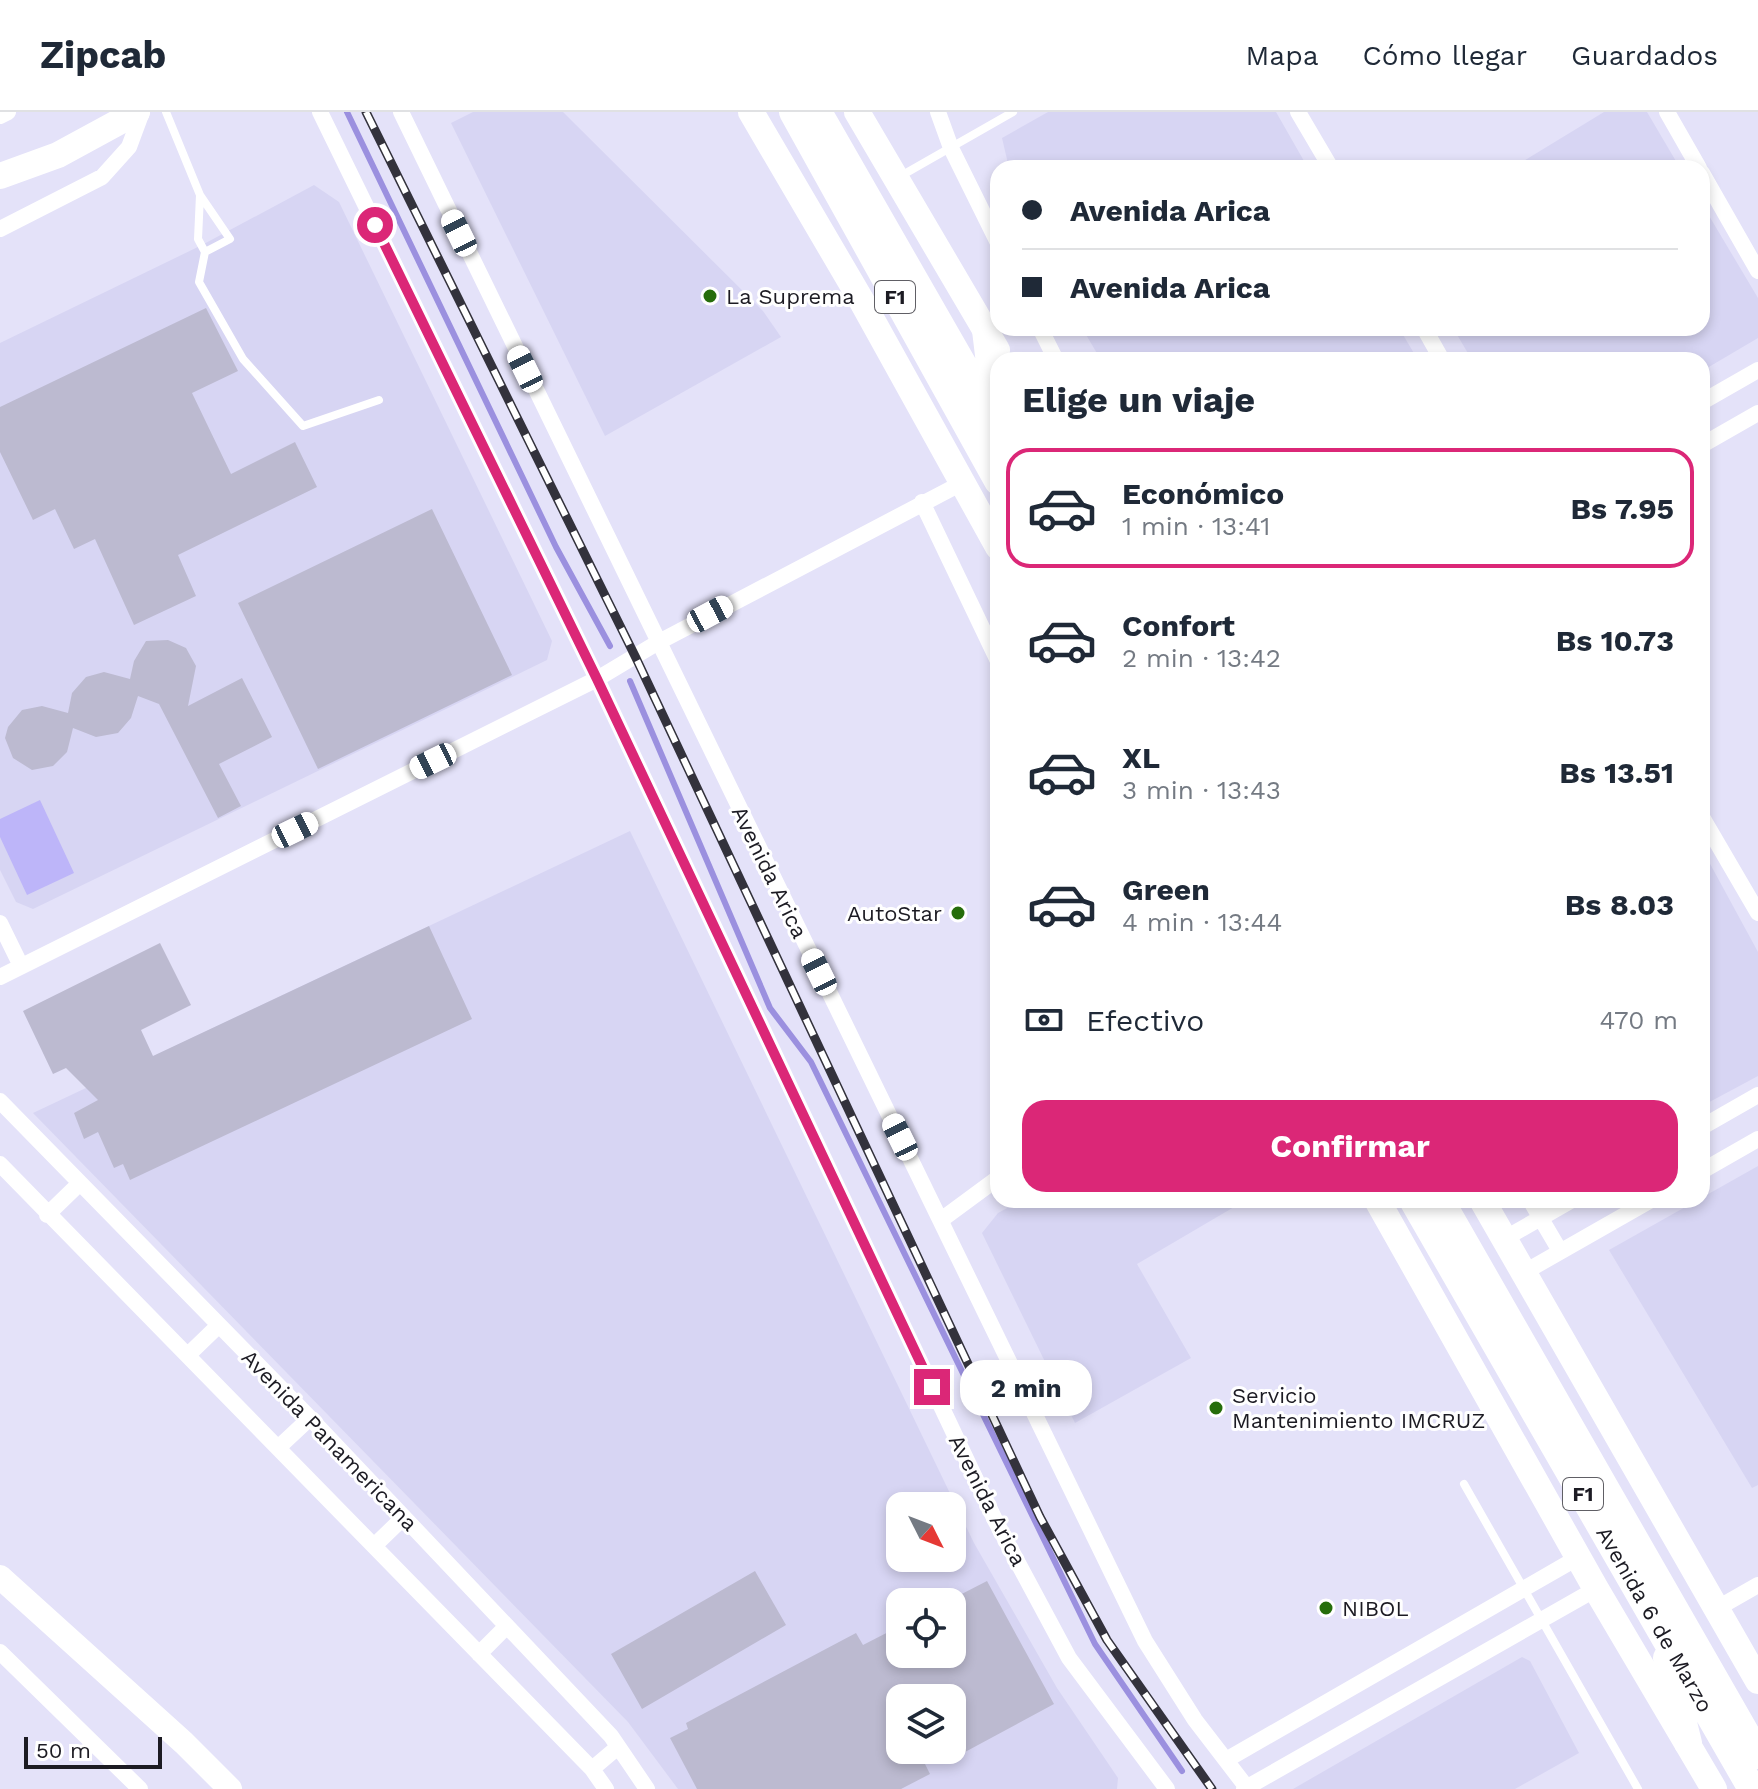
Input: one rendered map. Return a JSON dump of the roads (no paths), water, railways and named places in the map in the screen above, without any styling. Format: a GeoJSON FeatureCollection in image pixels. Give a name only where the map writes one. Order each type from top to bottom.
{"type":"FeatureCollection","features":[{"type":"Feature","properties":{"kind":"highway","name":"F1"},"geometry":{"type":"LineString","coordinates":[[793,112],[990,467]]}},
{"type":"Feature","properties":{"kind":"highway","name":"F1"},"geometry":{"type":"LineString","coordinates":[[818,112],[990,412]]}},
{"type":"Feature","properties":{"kind":"highway"},"geometry":{"type":"LineString","coordinates":[[986,330],[990,362]]}},
{"type":"Feature","properties":{"kind":"highway","name":"Avenida 6 de Marzo"},"geometry":{"type":"LineString","coordinates":[[1418,1208],[1752,1789]]}},
{"type":"Feature","properties":{"kind":"highway","name":"Avenida 6 de Marzo"},"geometry":{"type":"LineString","coordinates":[[1445,1208],[1758,1755]]}},
{"type":"Feature","properties":{"kind":"highway"},"geometry":{"type":"LineString","coordinates":[[1659,1627],[1688,1743]]}},
{"type":"Feature","properties":{"kind":"main road"},"geometry":{"type":"LineString","coordinates":[[6,173],[52,142],[101,118],[126,112]]}},
{"type":"Feature","properties":{"kind":"main road"},"geometry":{"type":"LineString","coordinates":[[6,173],[58,155],[140,112]]}},
{"type":"Feature","properties":{"kind":"main road"},"geometry":{"type":"LineString","coordinates":[[751,112],[860,298],[990,533]]}},
{"type":"Feature","properties":{"kind":"main road"},"geometry":{"type":"LineString","coordinates":[[857,112],[998,352]]}},
{"type":"Feature","properties":{"kind":"main road","name":"Avenida 6 de Marzo"},"geometry":{"type":"LineString","coordinates":[[1382,1208],[1596,1589],[1714,1789]]}},
{"type":"Feature","properties":{"kind":"main road"},"geometry":{"type":"LineString","coordinates":[[1487,1208],[1758,1681]]}},
{"type":"Feature","properties":{"kind":"main road"},"geometry":{"type":"LineString","coordinates":[[0,1577],[184,1743],[230,1789]]}},
{"type":"Feature","properties":{"kind":"street"},"geometry":{"type":"LineString","coordinates":[[0,116],[8,112]]}},
{"type":"Feature","properties":{"kind":"street"},"geometry":{"type":"LineString","coordinates":[[0,229],[102,177],[129,147],[140,112]]}},
{"type":"Feature","properties":{"kind":"street","name":"Avenida Arica"},"geometry":{"type":"LineString","coordinates":[[320,112],[597,679],[996,1522],[1069,1658],[1167,1789]]}},
{"type":"Feature","properties":{"kind":"street","name":"Avenida Arica"},"geometry":{"type":"LineString","coordinates":[[401,112],[1145,1641],[1195,1720],[1247,1789]]}},
{"type":"Feature","properties":{"kind":"street"},"geometry":{"type":"LineString","coordinates":[[938,112],[951,148],[990,227]]}},
{"type":"Feature","properties":{"kind":"street"},"geometry":{"type":"LineString","coordinates":[[1298,112],[1326,160]]}},
{"type":"Feature","properties":{"kind":"street"},"geometry":{"type":"LineString","coordinates":[[1667,112],[1695,160]]}},
{"type":"Feature","properties":{"kind":"street"},"geometry":{"type":"LineString","coordinates":[[1710,186],[1758,271]]}},
{"type":"Feature","properties":{"kind":"street"},"geometry":{"type":"LineString","coordinates":[[1710,397],[1758,370]]}},
{"type":"Feature","properties":{"kind":"street"},"geometry":{"type":"LineString","coordinates":[[1710,440],[1758,413]]}},
{"type":"Feature","properties":{"kind":"street"},"geometry":{"type":"LineString","coordinates":[[0,977],[597,679],[657,643],[962,483]]}},
{"type":"Feature","properties":{"kind":"street"},"geometry":{"type":"LineString","coordinates":[[922,502],[990,644]]}},
{"type":"Feature","properties":{"kind":"street"},"geometry":{"type":"LineString","coordinates":[[1710,831],[1758,913]]}},
{"type":"Feature","properties":{"kind":"street"},"geometry":{"type":"LineString","coordinates":[[0,923],[21,966]]}},
{"type":"Feature","properties":{"kind":"street"},"geometry":{"type":"LineString","coordinates":[[1710,1122],[1758,1095]]}},
{"type":"Feature","properties":{"kind":"street","name":"Avenida Panamericana"},"geometry":{"type":"LineString","coordinates":[[0,1101],[310,1418],[507,1626],[618,1747],[647,1789]]}},
{"type":"Feature","properties":{"kind":"street"},"geometry":{"type":"LineString","coordinates":[[1710,1166],[1758,1139]]}},
{"type":"Feature","properties":{"kind":"street","name":"Avenida Panamericana"},"geometry":{"type":"LineString","coordinates":[[0,1164],[47,1215],[280,1446],[592,1769],[606,1789]]}},
{"type":"Feature","properties":{"kind":"street"},"geometry":{"type":"LineString","coordinates":[[47,1215],[80,1183]]}},
{"type":"Feature","properties":{"kind":"street"},"geometry":{"type":"LineString","coordinates":[[941,1220],[990,1184]]}},
{"type":"Feature","properties":{"kind":"street"},"geometry":{"type":"LineString","coordinates":[[1535,1208],[1560,1251]]}},
{"type":"Feature","properties":{"kind":"street"},"geometry":{"type":"LineString","coordinates":[[1504,1239],[1558,1208]]}},
{"type":"Feature","properties":{"kind":"street"},"geometry":{"type":"LineString","coordinates":[[1523,1273],[1637,1208]]}},
{"type":"Feature","properties":{"kind":"street"},"geometry":{"type":"LineString","coordinates":[[188,1355],[219,1325]]}},
{"type":"Feature","properties":{"kind":"street"},"geometry":{"type":"LineString","coordinates":[[280,1446],[310,1418]]}},
{"type":"Feature","properties":{"kind":"street"},"geometry":{"type":"LineString","coordinates":[[374,1546],[404,1517]]}},
{"type":"Feature","properties":{"kind":"street"},"geometry":{"type":"LineString","coordinates":[[1226,1760],[1579,1557]]}},
{"type":"Feature","properties":{"kind":"street"},"geometry":{"type":"LineString","coordinates":[[1716,1609],[1758,1585]]}},
{"type":"Feature","properties":{"kind":"street"},"geometry":{"type":"LineString","coordinates":[[1247,1789],[1596,1589]]}},
{"type":"Feature","properties":{"kind":"street"},"geometry":{"type":"LineString","coordinates":[[479,1654],[507,1626]]}},
{"type":"Feature","properties":{"kind":"street"},"geometry":{"type":"LineString","coordinates":[[0,1652],[140,1789]]}},
{"type":"Feature","properties":{"kind":"street"},"geometry":{"type":"LineString","coordinates":[[592,1769],[618,1747]]}},
{"type":"Feature","properties":{"kind":"lane"},"geometry":{"type":"LineString","coordinates":[[166,112],[200,195],[230,239],[205,252]]}},
{"type":"Feature","properties":{"kind":"lane"},"geometry":{"type":"LineString","coordinates":[[895,179],[1013,112]]}},
{"type":"Feature","properties":{"kind":"lane"},"geometry":{"type":"LineString","coordinates":[[200,195],[198,239],[205,252],[199,282],[243,359],[303,426],[379,400]]}},
{"type":"Feature","properties":{"kind":"lane"},"geometry":{"type":"LineString","coordinates":[[1464,1484],[1638,1789]]}},
{"type":"Feature","properties":{"kind":"waterway"},"geometry":{"type":"LineString","coordinates":[[347,112],[556,547],[610,646]]}},
{"type":"Feature","properties":{"kind":"waterway"},"geometry":{"type":"LineString","coordinates":[[630,681],[770,1008],[811,1062],[1095,1644],[1182,1771]]}},
{"type":"Feature","properties":{"kind":"railway"},"geometry":{"type":"LineString","coordinates":[[366,112],[636,658],[1040,1517],[1107,1640],[1212,1789]]}},
{"type":"Feature","properties":{"kind":"place","name":"La Suprema"},"geometry":{"type":"Point","coordinates":[710,296]}},
{"type":"Feature","properties":{"kind":"place","name":"AutoStar"},"geometry":{"type":"Point","coordinates":[958,913]}},
{"type":"Feature","properties":{"kind":"place","name":"Servicio Mantenimiento IMCRUZ"},"geometry":{"type":"Point","coordinates":[1216,1408]}},
{"type":"Feature","properties":{"kind":"place","name":"NIBOL"},"geometry":{"type":"Point","coordinates":[1326,1608]}}]}
